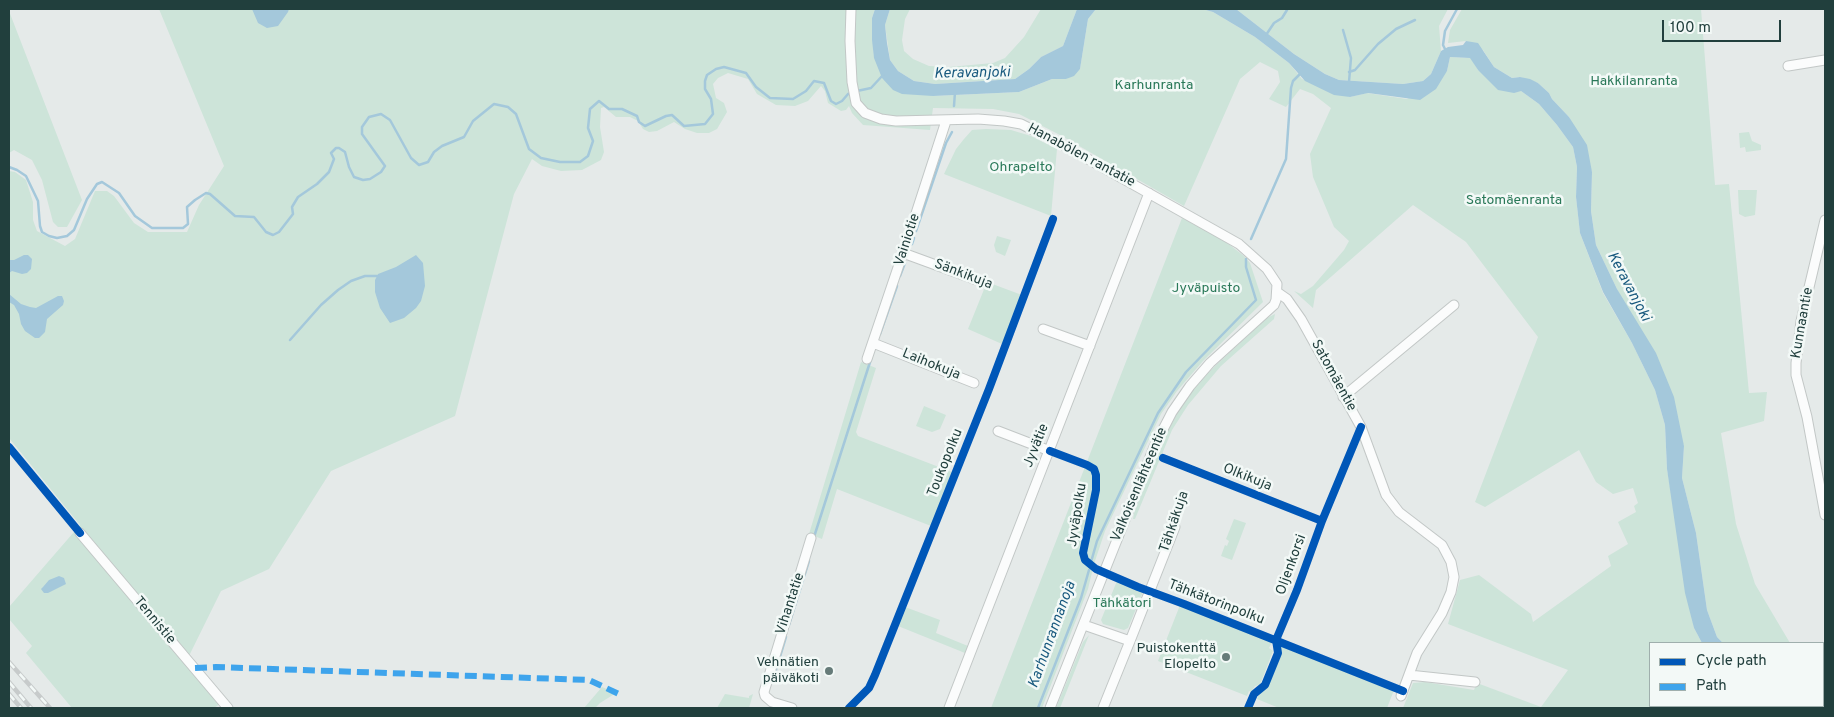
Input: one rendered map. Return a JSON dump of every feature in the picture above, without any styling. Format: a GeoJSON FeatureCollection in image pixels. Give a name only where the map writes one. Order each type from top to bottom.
{"type":"FeatureCollection","features":[{"type":"Feature","properties":{"kind":"street","name":"Hanabölen rantatie"},"geometry":{"type":"LineString","coordinates":[[851,9],[852,82],[858,106],[865,113],[881,119],[946,121],[978,119],[1022,124],[1056,141],[1239,244],[1267,269],[1277,284],[1277,292]]}},
{"type":"Feature","properties":{"kind":"street"},"geometry":{"type":"LineString","coordinates":[[1788,66],[1825,60]]}},
{"type":"Feature","properties":{"kind":"street","name":"Vainiotie"},"geometry":{"type":"LineString","coordinates":[[867,359],[946,121]]}},
{"type":"Feature","properties":{"kind":"street","name":"Jyvätie"},"geometry":{"type":"LineString","coordinates":[[949,708],[1149,193]]}},
{"type":"Feature","properties":{"kind":"street","name":"Kunnaantie"},"geometry":{"type":"LineString","coordinates":[[1825,220],[1801,320],[1796,375],[1807,417],[1825,516]]}},
{"type":"Feature","properties":{"kind":"street","name":"Sänkikuja"},"geometry":{"type":"LineString","coordinates":[[903,253],[985,283]]}},
{"type":"Feature","properties":{"kind":"street","name":"Satomäentie"},"geometry":{"type":"LineString","coordinates":[[1277,292],[1287,299],[1301,319],[1361,427],[1386,495],[1398,512],[1442,545],[1454,571],[1450,592],[1442,613],[1423,642],[1401,696]]}},
{"type":"Feature","properties":{"kind":"street","name":"Valkoisenlähteentie"},"geometry":{"type":"LineString","coordinates":[[1050,708],[1154,446],[1172,412],[1190,386],[1210,363],[1274,305],[1277,292]]}},
{"type":"Feature","properties":{"kind":"street"},"geometry":{"type":"LineString","coordinates":[[1344,397],[1454,305]]}},
{"type":"Feature","properties":{"kind":"street"},"geometry":{"type":"LineString","coordinates":[[1043,329],[1090,346]]}},
{"type":"Feature","properties":{"kind":"street","name":"Laihokuja"},"geometry":{"type":"LineString","coordinates":[[873,343],[974,383]]}},
{"type":"Feature","properties":{"kind":"street"},"geometry":{"type":"LineString","coordinates":[[998,431],[1050,451]]}},
{"type":"Feature","properties":{"kind":"street","name":"Tähkäkuja"},"geometry":{"type":"LineString","coordinates":[[1103,708],[1174,527]]}},
{"type":"Feature","properties":{"kind":"street","name":"Tennistie"},"geometry":{"type":"LineString","coordinates":[[80,533],[228,708]]}},
{"type":"Feature","properties":{"kind":"street","name":"Vihantatie"},"geometry":{"type":"LineString","coordinates":[[792,708],[768,699],[764,692],[811,538]]}},
{"type":"Feature","properties":{"kind":"street"},"geometry":{"type":"LineString","coordinates":[[1084,626],[1130,641]]}},
{"type":"Feature","properties":{"kind":"street"},"geometry":{"type":"LineString","coordinates":[[1409,675],[1475,682]]}},
{"type":"Feature","properties":{"kind":"green space"},"geometry":{"type":"Polygon","coordinates":[[[159,9],[875,9],[872,18],[874,57],[933,96],[1019,92],[1052,79],[1066,79],[1080,69],[1088,19],[1096,9],[1202,9],[1213,12],[1255,37],[1289,63],[1302,79],[1350,97],[1367,93],[1407,99],[1447,71],[1450,57],[1471,58],[1478,70],[1521,91],[1539,104],[1573,147],[1577,167],[1576,197],[1580,233],[1603,293],[1632,343],[1655,390],[1665,425],[1667,469],[1694,628],[1701,642],[1649,642],[1649,707],[1733,708],[1403,708],[1413,683],[1425,682],[1474,690],[1477,683],[1541,707],[1568,670],[1448,624],[1460,580],[1479,575],[1531,614],[1533,622],[1611,566],[1608,556],[1628,544],[1618,522],[1636,512],[1634,506],[1638,503],[1633,488],[1613,494],[1596,482],[1579,450],[1485,507],[1475,502],[1538,337],[1466,242],[1413,205],[1316,290],[1313,308],[1294,291],[1301,294],[1313,286],[1344,250],[1349,241],[1334,227],[1313,177],[1310,154],[1331,108],[1313,94],[1300,89],[1286,107],[1269,99],[1280,82],[1278,71],[1260,62],[1240,79],[1184,206],[1060,135],[1019,114],[993,109],[933,108],[930,130],[863,125],[852,113],[849,106],[846,110],[841,111],[828,103],[825,91],[821,86],[808,101],[795,106],[776,105],[757,94],[748,79],[728,73],[718,78],[713,84],[716,98],[724,103],[727,112],[717,129],[709,133],[697,133],[685,129],[674,122],[657,131],[649,132],[643,129],[638,121],[630,117],[616,117],[604,107],[601,108],[600,127],[604,152],[601,160],[582,170],[561,171],[542,166],[532,159],[514,194],[455,416],[331,471],[269,569],[221,591],[186,662],[220,704],[214,708],[72,708],[26,653],[32,646],[9,619],[9,607],[80,525],[9,438],[9,171],[15,172],[26,180],[33,202],[33,220],[37,231],[65,246],[75,239],[95,191],[107,191],[114,196],[134,223],[148,232],[187,232],[199,205],[224,166],[159,9]]]}},
{"type":"Feature","properties":{"kind":"green space"},"geometry":{"type":"Polygon","coordinates":[[[890,9],[910,9],[905,19],[902,40],[904,51],[913,59],[929,66],[949,67],[993,63],[1005,58],[1024,37],[1041,9],[1077,9],[1063,46],[1041,57],[1015,79],[935,84],[914,81],[898,71],[890,60],[885,25],[890,9]]]}},
{"type":"Feature","properties":{"kind":"green space"},"geometry":{"type":"Polygon","coordinates":[[[1236,9],[1448,9],[1439,26],[1441,51],[1431,74],[1423,81],[1403,84],[1339,80],[1325,74],[1294,54],[1236,9]]]}},
{"type":"Feature","properties":{"kind":"green space","name":"Hakkilanranta"},"geometry":{"type":"Polygon","coordinates":[[[1462,9],[1701,9],[1715,185],[1729,184],[1749,393],[1767,392],[1764,421],[1721,433],[1736,524],[1755,584],[1789,642],[1722,642],[1717,637],[1707,610],[1696,533],[1682,478],[1684,446],[1617,289],[1596,245],[1591,211],[1592,172],[1569,117],[1538,83],[1520,77],[1512,78],[1494,67],[1483,50],[1466,41],[1448,43],[1450,30],[1462,9]]]}},
{"type":"Feature","properties":{"kind":"green space"},"geometry":{"type":"Polygon","coordinates":[[[9,11],[82,200],[67,227],[58,227],[53,222],[42,180],[32,160],[14,150],[9,153],[9,11]]]}},
{"type":"Feature","properties":{"kind":"green space","name":"Ohrapelto"},"geometry":{"type":"Polygon","coordinates":[[[972,130],[1011,130],[1031,136],[1057,149],[1051,216],[944,174],[956,149],[972,130]]]}},
{"type":"Feature","properties":{"kind":"green space"},"geometry":{"type":"Polygon","coordinates":[[[1749,132],[1752,141],[1761,145],[1761,150],[1746,152],[1745,147],[1740,148],[1739,133],[1749,132]]]}},
{"type":"Feature","properties":{"kind":"green space"},"geometry":{"type":"Polygon","coordinates":[[[1738,190],[1757,190],[1755,215],[1745,217],[1739,214],[1738,190]]]}},
{"type":"Feature","properties":{"kind":"green space","name":"Jyväpuisto"},"geometry":{"type":"Polygon","coordinates":[[[1182,218],[1222,239],[1244,256],[1250,263],[1263,302],[1203,361],[1177,391],[1161,414],[1105,531],[1088,589],[1042,708],[991,708],[1182,218]]]}},
{"type":"Feature","properties":{"kind":"green space"},"geometry":{"type":"Polygon","coordinates":[[[997,236],[1011,240],[1005,256],[996,252],[994,245],[997,236]]]}},
{"type":"Feature","properties":{"kind":"green space"},"geometry":{"type":"Polygon","coordinates":[[[987,282],[1022,295],[1002,344],[968,329],[987,282]]]}},
{"type":"Feature","properties":{"kind":"green space"},"geometry":{"type":"Polygon","coordinates":[[[1275,314],[1274,319],[1221,366],[1188,405],[1172,430],[1135,519],[1133,519],[1135,508],[1155,457],[1180,407],[1214,367],[1267,318],[1275,314]]]}},
{"type":"Feature","properties":{"kind":"green space"},"geometry":{"type":"Polygon","coordinates":[[[861,362],[876,368],[856,432],[858,436],[952,472],[931,526],[837,489],[822,539],[809,534],[861,362]]]}},
{"type":"Feature","properties":{"kind":"green space"},"geometry":{"type":"Polygon","coordinates":[[[924,406],[946,415],[940,429],[932,432],[916,426],[924,406]]]}},
{"type":"Feature","properties":{"kind":"green space"},"geometry":{"type":"Polygon","coordinates":[[[1234,519],[1246,523],[1232,560],[1221,556],[1225,545],[1227,546],[1229,541],[1226,539],[1234,519]]]}},
{"type":"Feature","properties":{"kind":"green space","name":"Tähkätori"},"geometry":{"type":"Polygon","coordinates":[[[1117,581],[1143,592],[1128,628],[1124,630],[1103,624],[1101,620],[1117,581]]]}},
{"type":"Feature","properties":{"kind":"green space"},"geometry":{"type":"Polygon","coordinates":[[[1182,600],[1271,636],[1269,641],[1272,642],[1269,648],[1273,651],[1261,682],[1251,692],[1249,691],[1247,696],[1158,661],[1182,600]]]}},
{"type":"Feature","properties":{"kind":"green space"},"geometry":{"type":"Polygon","coordinates":[[[905,607],[940,620],[936,633],[968,646],[965,653],[898,626],[905,607]]]}},
{"type":"Feature","properties":{"kind":"green space"},"geometry":{"type":"Polygon","coordinates":[[[1089,635],[1060,708],[1056,708],[1083,642],[1089,635]]]}},
{"type":"Feature","properties":{"kind":"green space"},"geometry":{"type":"Polygon","coordinates":[[[1281,639],[1396,685],[1387,708],[1279,708],[1257,699],[1281,639]]]}},
{"type":"Feature","properties":{"kind":"green space"},"geometry":{"type":"Polygon","coordinates":[[[602,687],[616,693],[595,708],[584,708],[602,687]]]}},
{"type":"Feature","properties":{"kind":"green space"},"geometry":{"type":"Polygon","coordinates":[[[725,694],[749,698],[753,694],[749,708],[717,708],[725,694]]]}},
{"type":"Feature","properties":{"kind":"water"},"geometry":{"type":"Polygon","coordinates":[[[252,9],[289,9],[278,26],[267,28],[258,23],[252,9]]]}},
{"type":"Feature","properties":{"kind":"water"},"geometry":{"type":"Polygon","coordinates":[[[875,9],[890,9],[885,25],[887,43],[890,60],[898,71],[914,81],[935,84],[1015,79],[1041,57],[1063,46],[1077,9],[1096,9],[1088,19],[1080,69],[1074,76],[1066,79],[1052,79],[1019,92],[933,96],[902,94],[893,90],[882,78],[874,58],[872,40],[872,18],[875,9]]]}},
{"type":"Feature","properties":{"kind":"water"},"geometry":{"type":"Polygon","coordinates":[[[1202,9],[1236,9],[1294,54],[1325,74],[1339,80],[1403,84],[1423,81],[1431,74],[1441,51],[1448,47],[1463,45],[1466,41],[1478,43],[1494,67],[1512,78],[1520,77],[1538,83],[1569,117],[1587,145],[1592,172],[1591,211],[1596,245],[1617,289],[1656,353],[1674,397],[1684,446],[1682,478],[1696,533],[1707,610],[1717,637],[1722,642],[1701,642],[1694,628],[1685,593],[1667,469],[1665,425],[1655,390],[1632,343],[1603,292],[1580,233],[1576,197],[1577,167],[1573,147],[1557,125],[1539,104],[1521,91],[1514,93],[1498,90],[1478,70],[1470,58],[1450,57],[1447,71],[1436,89],[1420,100],[1368,93],[1350,97],[1334,95],[1305,81],[1289,63],[1255,37],[1213,12],[1202,9]]]}},
{"type":"Feature","properties":{"kind":"water"},"geometry":{"type":"Polygon","coordinates":[[[28,255],[32,259],[31,269],[27,273],[22,274],[12,271],[9,273],[9,260],[14,260],[28,255]]]}},
{"type":"Feature","properties":{"kind":"water"},"geometry":{"type":"Polygon","coordinates":[[[416,255],[423,263],[425,286],[421,301],[404,318],[390,323],[380,308],[375,292],[375,280],[378,274],[396,267],[416,255]]]}},
{"type":"Feature","properties":{"kind":"water"},"geometry":{"type":"Polygon","coordinates":[[[9,294],[21,304],[36,308],[58,296],[62,296],[64,301],[63,305],[47,319],[45,332],[39,338],[35,338],[25,331],[19,314],[14,305],[9,302],[9,294]]]}},
{"type":"Feature","properties":{"kind":"water"},"geometry":{"type":"Polygon","coordinates":[[[59,576],[64,578],[66,584],[48,593],[44,593],[41,589],[49,580],[59,576]]]}},
{"type":"Feature","properties":{"kind":"waterway"},"geometry":{"type":"LineString","coordinates":[[1446,51],[1443,45],[1445,31],[1457,9]]}},
{"type":"Feature","properties":{"kind":"waterway"},"geometry":{"type":"LineString","coordinates":[[1266,35],[1274,23],[1282,18],[1287,10]]}},
{"type":"Feature","properties":{"kind":"waterway"},"geometry":{"type":"LineString","coordinates":[[1349,72],[1355,70],[1378,44],[1396,29],[1415,20]]}},
{"type":"Feature","properties":{"kind":"waterway"},"geometry":{"type":"LineString","coordinates":[[1343,30],[1351,58],[1349,82]]}},
{"type":"Feature","properties":{"kind":"waterway"},"geometry":{"type":"LineString","coordinates":[[9,167],[26,176],[38,201],[42,232],[49,236],[57,238],[67,236],[74,230],[87,199],[97,184],[102,182],[119,193],[135,216],[152,228],[183,228],[188,224],[187,207],[206,193],[210,194],[235,216],[254,217],[266,232],[273,235],[279,232],[293,214],[292,207],[298,197],[317,184],[329,172],[334,159],[331,153],[336,148],[345,152],[354,177],[363,180],[370,179],[381,172],[385,166],[362,134],[362,127],[369,117],[381,114],[390,120],[411,158],[419,165],[428,162],[434,152],[442,146],[464,137],[473,121],[494,104],[508,107],[516,114],[529,149],[541,158],[560,162],[580,162],[588,156],[593,141],[588,128],[590,109],[599,101],[609,109],[622,109],[637,116],[639,122],[645,126],[672,115],[684,126],[705,124],[713,114],[711,99],[705,89],[705,81],[707,75],[716,69],[724,67],[746,73],[756,87],[770,98],[793,99],[806,91],[814,81],[824,83],[831,101],[836,104],[852,93]]}},
{"type":"Feature","properties":{"kind":"waterway","name":"Karhunrannanoja"},"geometry":{"type":"LineString","coordinates":[[1251,239],[1286,159],[1291,88],[1293,81],[1300,74]]}},
{"type":"Feature","properties":{"kind":"waterway"},"geometry":{"type":"LineString","coordinates":[[857,91],[871,88],[883,75]]}},
{"type":"Feature","properties":{"kind":"waterway"},"geometry":{"type":"LineString","coordinates":[[954,106],[955,92]]}},
{"type":"Feature","properties":{"kind":"waterway"},"geometry":{"type":"LineString","coordinates":[[916,231],[946,143],[952,132]]}},
{"type":"Feature","properties":{"kind":"waterway"},"geometry":{"type":"LineString","coordinates":[[912,244],[914,238]]}},
{"type":"Feature","properties":{"kind":"waterway","name":"Karhunrannanoja"},"geometry":{"type":"LineString","coordinates":[[1091,562],[1097,541],[1158,413],[1186,372],[1256,300],[1246,267],[1246,259]]}},
{"type":"Feature","properties":{"kind":"waterway"},"geometry":{"type":"LineString","coordinates":[[900,276],[905,263]]}},
{"type":"Feature","properties":{"kind":"waterway"},"geometry":{"type":"LineString","coordinates":[[290,340],[321,305],[338,290],[351,281],[365,276],[377,276]]}},
{"type":"Feature","properties":{"kind":"waterway"},"geometry":{"type":"LineString","coordinates":[[880,334],[897,286]]}},
{"type":"Feature","properties":{"kind":"waterway"},"geometry":{"type":"LineString","coordinates":[[814,537],[871,359]]}},
{"type":"Feature","properties":{"kind":"waterway"},"geometry":{"type":"LineString","coordinates":[[789,625],[809,561]]}},
{"type":"Feature","properties":{"kind":"waterway","name":"Karhunrannanoja"},"geometry":{"type":"LineString","coordinates":[[1038,708],[1081,598],[1089,570]]}},
{"type":"Feature","properties":{"kind":"waterway"},"geometry":{"type":"LineString","coordinates":[[772,683],[786,637]]}},
{"type":"Feature","properties":{"kind":"railway"},"geometry":{"type":"LineString","coordinates":[[9,662],[50,708]]}},
{"type":"Feature","properties":{"kind":"railway"},"geometry":{"type":"LineString","coordinates":[[9,682],[31,708]]}},
{"type":"Feature","properties":{"kind":"railway"},"geometry":{"type":"LineString","coordinates":[[9,694],[21,708]]}},
{"type":"Feature","properties":{"kind":"marked path"},"geometry":{"type":"LineString","coordinates":[[195,668],[216,667],[589,680],[621,695]]}},
{"type":"Feature","properties":{"kind":"cycle path","name":"Toukopolku"},"geometry":{"type":"LineString","coordinates":[[849,708],[869,688],[875,675],[989,389],[1053,219]]}},
{"type":"Feature","properties":{"kind":"cycle path","name":"Oljenkorsi"},"geometry":{"type":"LineString","coordinates":[[1248,708],[1254,694],[1265,685],[1278,653],[1276,640],[1361,427]]}},
{"type":"Feature","properties":{"kind":"cycle path"},"geometry":{"type":"LineString","coordinates":[[9,447],[80,533]]}},
{"type":"Feature","properties":{"kind":"cycle path","name":"Jyväpolku"},"geometry":{"type":"LineString","coordinates":[[1050,451],[1094,469],[1096,490],[1083,553],[1085,560],[1096,569],[1403,691]]}},
{"type":"Feature","properties":{"kind":"cycle path","name":"Olkikuja"},"geometry":{"type":"LineString","coordinates":[[1163,458],[1322,521]]}},
{"type":"Feature","properties":{"kind":"place","name":"Puistokenttä Elopelto"},"geometry":{"type":"Point","coordinates":[1226,657]}},
{"type":"Feature","properties":{"kind":"place","name":"Vehnätien päiväkoti"},"geometry":{"type":"Point","coordinates":[829,671]}},
{"type":"Feature","properties":{"kind":"water label","name":"Keravanjoki"},"geometry":{"type":"Point","coordinates":[972,74]}},
{"type":"Feature","properties":{"kind":"water label","name":"Keravanjoki"},"geometry":{"type":"Point","coordinates":[1628,287]}},
{"type":"Feature","properties":{"kind":"park label","name":"Karhunranta"},"geometry":{"type":"Point","coordinates":[1154,86]}},
{"type":"Feature","properties":{"kind":"park label","name":"Satomäenranta"},"geometry":{"type":"Point","coordinates":[1514,201]}}]}
